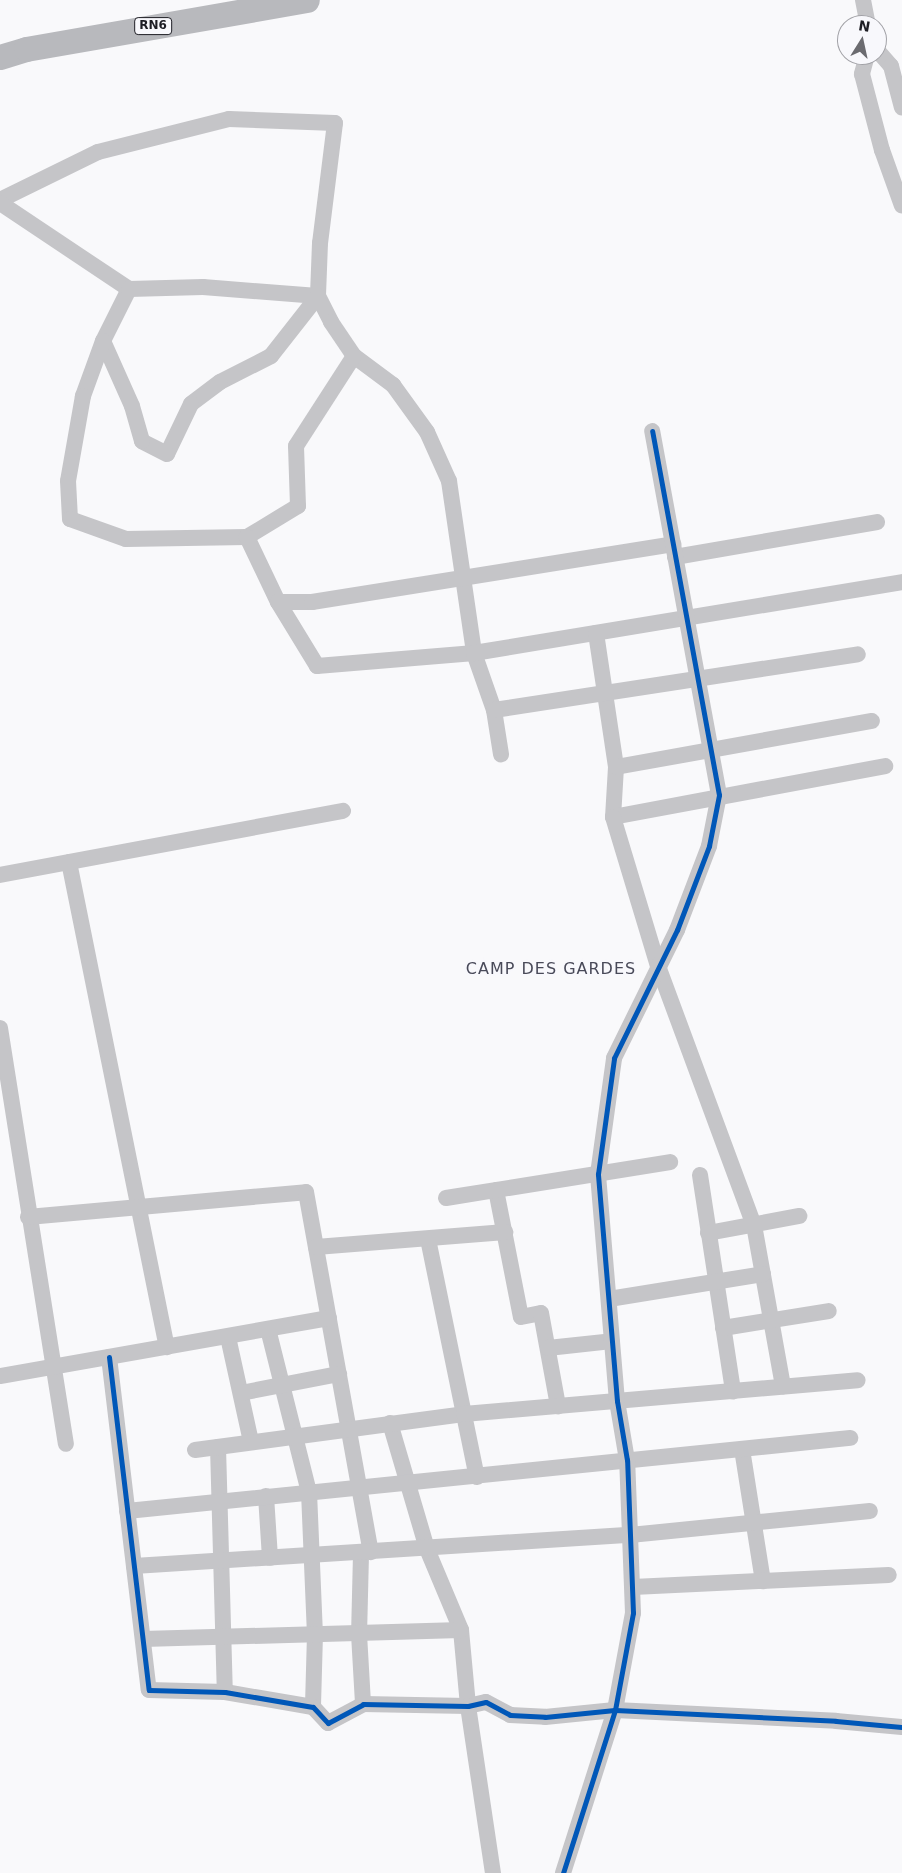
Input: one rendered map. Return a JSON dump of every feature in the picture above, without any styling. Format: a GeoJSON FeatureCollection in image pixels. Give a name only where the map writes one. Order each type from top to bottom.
{"type":"FeatureCollection","features":[{"type":"Feature","properties":{"kind":"highway","name":"RN6"},"geometry":{"type":"LineString","coordinates":[[0,57],[36,47],[307,0]]}},
{"type":"Feature","properties":{"kind":"street"},"geometry":{"type":"LineString","coordinates":[[863,0],[866,15]]}},
{"type":"Feature","properties":{"kind":"street"},"geometry":{"type":"LineString","coordinates":[[887,61],[891,66],[902,108]]}},
{"type":"Feature","properties":{"kind":"street"},"geometry":{"type":"LineString","coordinates":[[864,65],[862,74],[882,150],[902,206]]}},
{"type":"Feature","properties":{"kind":"street"},"geometry":{"type":"LineString","coordinates":[[318,296],[203,287],[130,289],[0,201],[98,152],[229,119],[336,123],[320,243],[318,296],[331,322],[354,356],[392,385],[427,432],[449,481],[474,653],[494,710],[501,754]]}},
{"type":"Feature","properties":{"kind":"street"},"geometry":{"type":"LineString","coordinates":[[130,289],[102,342],[83,396],[68,481],[70,519],[126,539],[247,538],[298,506],[296,446],[354,356]]}},
{"type":"Feature","properties":{"kind":"street"},"geometry":{"type":"LineString","coordinates":[[102,342],[132,406],[142,441],[167,454],[191,404],[220,382],[271,356],[318,296]]}},
{"type":"Feature","properties":{"kind":"street"},"geometry":{"type":"LineString","coordinates":[[563,1873],[615,1710],[633,1613],[627,1460],[617,1401],[598,1174],[614,1058],[677,930],[709,846],[719,795],[652,431]]}},
{"type":"Feature","properties":{"kind":"street"},"geometry":{"type":"LineString","coordinates":[[278,602],[312,602],[464,578],[877,522]]}},
{"type":"Feature","properties":{"kind":"street"},"geometry":{"type":"LineString","coordinates":[[247,538],[278,602],[317,666],[474,653],[902,582]]}},
{"type":"Feature","properties":{"kind":"street"},"geometry":{"type":"LineString","coordinates":[[596,633],[616,766],[613,817],[658,966],[754,1225],[784,1386]]}},
{"type":"Feature","properties":{"kind":"street"},"geometry":{"type":"LineString","coordinates":[[494,710],[858,654]]}},
{"type":"Feature","properties":{"kind":"street"},"geometry":{"type":"LineString","coordinates":[[616,766],[711,751],[872,721]]}},
{"type":"Feature","properties":{"kind":"street"},"geometry":{"type":"LineString","coordinates":[[613,817],[719,795],[885,766]]}},
{"type":"Feature","properties":{"kind":"street"},"geometry":{"type":"LineString","coordinates":[[0,875],[343,811]]}},
{"type":"Feature","properties":{"kind":"street"},"geometry":{"type":"LineString","coordinates":[[69,862],[167,1347]]}},
{"type":"Feature","properties":{"kind":"street"},"geometry":{"type":"LineString","coordinates":[[0,1028],[28,1217],[66,1444]]}},
{"type":"Feature","properties":{"kind":"street"},"geometry":{"type":"LineString","coordinates":[[446,1198],[670,1162]]}},
{"type":"Feature","properties":{"kind":"street"},"geometry":{"type":"LineString","coordinates":[[700,1175],[732,1391]]}},
{"type":"Feature","properties":{"kind":"street"},"geometry":{"type":"LineString","coordinates":[[496,1190],[521,1317],[541,1314],[558,1406]]}},
{"type":"Feature","properties":{"kind":"street"},"geometry":{"type":"LineString","coordinates":[[28,1217],[306,1192],[358,1487],[366,1553],[359,1634],[363,1704]]}},
{"type":"Feature","properties":{"kind":"street"},"geometry":{"type":"LineString","coordinates":[[708,1233],[799,1216]]}},
{"type":"Feature","properties":{"kind":"street"},"geometry":{"type":"LineString","coordinates":[[316,1247],[505,1232]]}},
{"type":"Feature","properties":{"kind":"street"},"geometry":{"type":"LineString","coordinates":[[428,1239],[477,1477]]}},
{"type":"Feature","properties":{"kind":"street"},"geometry":{"type":"LineString","coordinates":[[608,1299],[763,1274]]}},
{"type":"Feature","properties":{"kind":"street"},"geometry":{"type":"LineString","coordinates":[[723,1328],[829,1311]]}},
{"type":"Feature","properties":{"kind":"street"},"geometry":{"type":"LineString","coordinates":[[0,1376],[329,1318]]}},
{"type":"Feature","properties":{"kind":"street"},"geometry":{"type":"LineString","coordinates":[[268,1329],[309,1492],[315,1634],[313,1707]]}},
{"type":"Feature","properties":{"kind":"street"},"geometry":{"type":"LineString","coordinates":[[228,1337],[251,1442]]}},
{"type":"Feature","properties":{"kind":"street"},"geometry":{"type":"LineString","coordinates":[[548,1348],[612,1341]]}},
{"type":"Feature","properties":{"kind":"street"},"geometry":{"type":"LineString","coordinates":[[109,1357],[149,1690],[225,1692],[313,1707],[328,1723],[363,1704],[468,1706],[486,1702],[510,1715],[545,1717],[615,1710],[836,1721],[902,1727]]}},
{"type":"Feature","properties":{"kind":"street"},"geometry":{"type":"LineString","coordinates":[[240,1393],[339,1374]]}},
{"type":"Feature","properties":{"kind":"street"},"geometry":{"type":"LineString","coordinates":[[195,1450],[390,1422],[464,1414],[858,1380]]}},
{"type":"Feature","properties":{"kind":"street"},"geometry":{"type":"LineString","coordinates":[[390,1422],[427,1549],[461,1630],[468,1706],[493,1873]]}},
{"type":"Feature","properties":{"kind":"street"},"geometry":{"type":"LineString","coordinates":[[127,1511],[850,1438]]}},
{"type":"Feature","properties":{"kind":"street"},"geometry":{"type":"LineString","coordinates":[[218,1447],[225,1692]]}},
{"type":"Feature","properties":{"kind":"street"},"geometry":{"type":"LineString","coordinates":[[742,1449],[763,1581]]}},
{"type":"Feature","properties":{"kind":"street"},"geometry":{"type":"LineString","coordinates":[[266,1496],[270,1558]]}},
{"type":"Feature","properties":{"kind":"street"},"geometry":{"type":"LineString","coordinates":[[134,1566],[630,1535],[753,1521],[870,1511]]}},
{"type":"Feature","properties":{"kind":"street"},"geometry":{"type":"LineString","coordinates":[[632,1587],[889,1574]]}},
{"type":"Feature","properties":{"kind":"street"},"geometry":{"type":"LineString","coordinates":[[143,1639],[461,1630]]}},
{"type":"Feature","properties":{"kind":"cycle path"},"geometry":{"type":"LineString","coordinates":[[563,1873],[615,1710],[633,1613],[627,1460],[617,1401],[598,1174],[614,1058],[677,930],[709,846],[719,795],[652,431]]}},
{"type":"Feature","properties":{"kind":"cycle path"},"geometry":{"type":"LineString","coordinates":[[109,1357],[149,1690],[225,1692],[313,1707],[328,1723],[363,1704],[468,1706],[486,1702],[510,1715],[545,1717],[615,1710],[836,1721],[902,1727]]}},
{"type":"Feature","properties":{"kind":"district","name":"CAMP DES GARDES"},"geometry":{"type":"Point","coordinates":[551,969]}}]}
